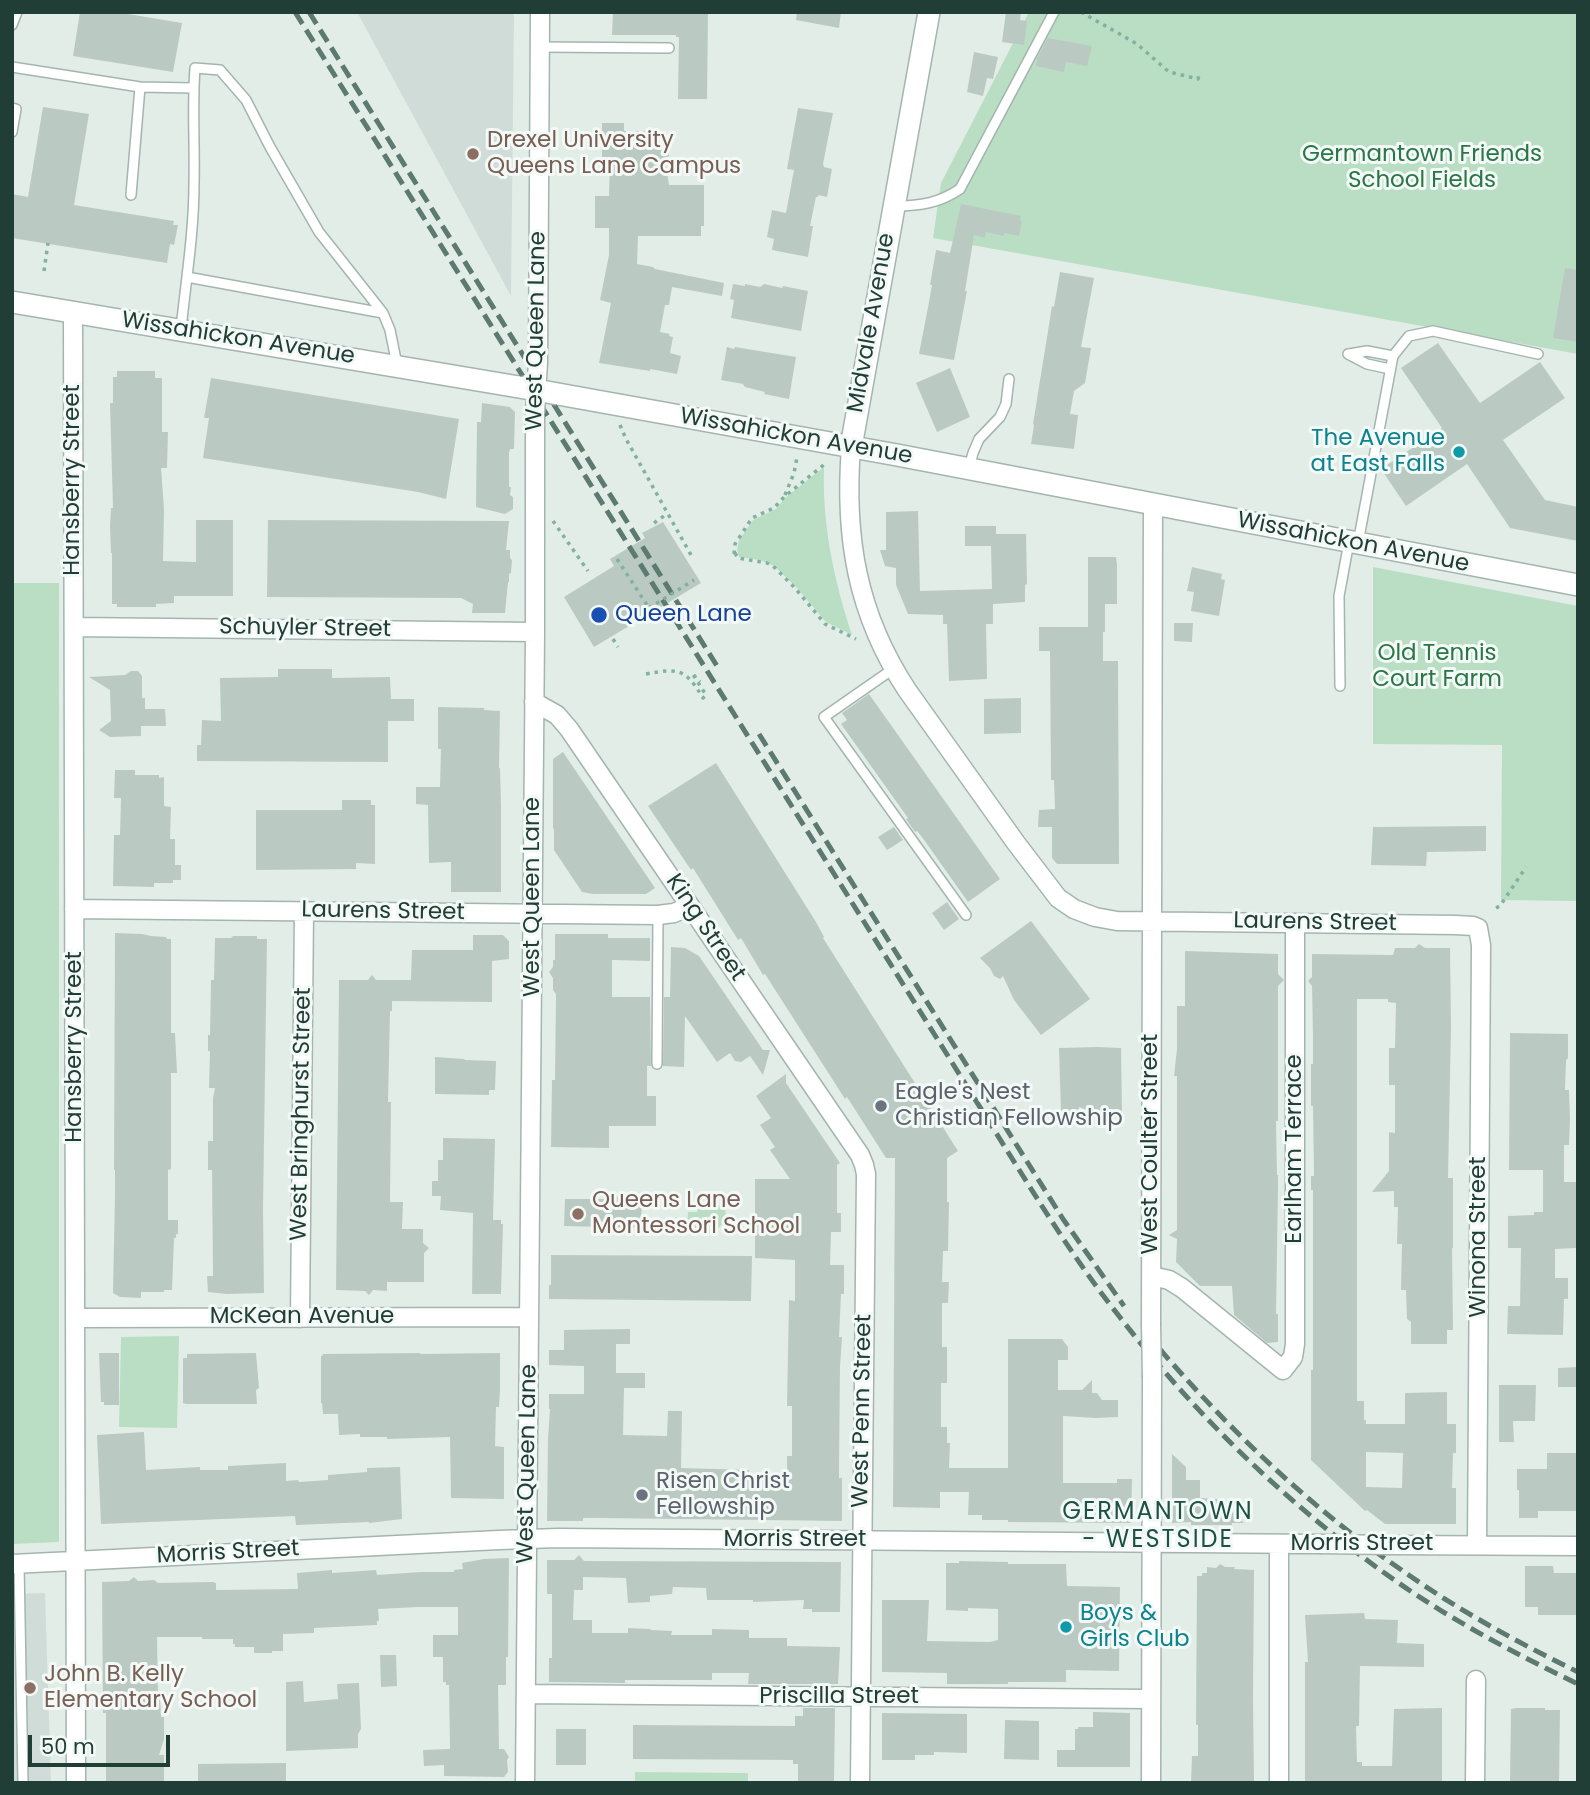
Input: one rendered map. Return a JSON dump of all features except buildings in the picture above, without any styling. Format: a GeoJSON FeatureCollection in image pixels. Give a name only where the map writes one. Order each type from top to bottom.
{"type":"FeatureCollection","features":[{"type":"Feature","properties":{"kind":"street","name":"West Queen Lane"},"geometry":{"type":"LineString","coordinates":[[525,1783],[536,413],[528,388],[538,362],[540,12]]}},
{"type":"Feature","properties":{"kind":"street","name":"Midvale Avenue"},"geometry":{"type":"LineString","coordinates":[[929,12],[851,447],[848,504],[854,563],[867,612],[893,669],[1058,898],[1074,909],[1096,917],[1117,921],[1151,921]]}},
{"type":"Feature","properties":{"kind":"street","name":"Wissahickon Avenue"},"geometry":{"type":"LineString","coordinates":[[12,302],[528,388],[1578,585]]}},
{"type":"Feature","properties":{"kind":"street","name":"Hansberry Street"},"geometry":{"type":"LineString","coordinates":[[73,311],[76,1783]]}},
{"type":"Feature","properties":{"kind":"street","name":"West Coulter Street"},"geometry":{"type":"LineString","coordinates":[[1151,1783],[1153,505]]}},
{"type":"Feature","properties":{"kind":"street","name":"Schuyler Street"},"geometry":{"type":"LineString","coordinates":[[74,627],[535,632]]}},
{"type":"Feature","properties":{"kind":"street","name":"King Street"},"geometry":{"type":"LineString","coordinates":[[534,702],[557,715],[569,729],[860,1155],[864,1165]]}},
{"type":"Feature","properties":{"kind":"street","name":"Laurens Street"},"geometry":{"type":"LineString","coordinates":[[74,909],[658,915],[674,913],[690,906]]}},
{"type":"Feature","properties":{"kind":"street","name":"West Bringhurst Street"},"geometry":{"type":"LineString","coordinates":[[300,1318],[304,911]]}},
{"type":"Feature","properties":{"kind":"street","name":"Laurens Street"},"geometry":{"type":"LineString","coordinates":[[1151,921],[1456,925],[1478,928]]}},
{"type":"Feature","properties":{"kind":"street","name":"Earlham Terrace"},"geometry":{"type":"LineString","coordinates":[[1152,1276],[1169,1280],[1182,1288],[1283,1370],[1293,1357],[1295,923]]}},
{"type":"Feature","properties":{"kind":"street","name":"Winona Street"},"geometry":{"type":"LineString","coordinates":[[1477,1545],[1481,958],[1478,928]]}},
{"type":"Feature","properties":{"kind":"street","name":"West Penn Street"},"geometry":{"type":"LineString","coordinates":[[860,1783],[864,1165]]}},
{"type":"Feature","properties":{"kind":"street","name":"McKean Avenue"},"geometry":{"type":"LineString","coordinates":[[75,1318],[529,1317]]}},
{"type":"Feature","properties":{"kind":"street","name":"Morris Street"},"geometry":{"type":"LineString","coordinates":[[16,1564],[527,1539],[1578,1546]]}},
{"type":"Feature","properties":{"kind":"street"},"geometry":{"type":"LineString","coordinates":[[1279,1544],[1279,1783]]}},
{"type":"Feature","properties":{"kind":"street"},"geometry":{"type":"LineString","coordinates":[[1475,1783],[1476,1681]]}},
{"type":"Feature","properties":{"kind":"street","name":"Priscilla Street"},"geometry":{"type":"LineString","coordinates":[[526,1695],[1151,1699]]}},
{"type":"Feature","properties":{"kind":"lane"},"geometry":{"type":"LineString","coordinates":[[12,25],[18,12]]}},
{"type":"Feature","properties":{"kind":"lane"},"geometry":{"type":"LineString","coordinates":[[894,206],[919,206],[949,196],[960,189],[1054,12]]}},
{"type":"Feature","properties":{"kind":"lane"},"geometry":{"type":"LineString","coordinates":[[540,47],[669,48]]}},
{"type":"Feature","properties":{"kind":"lane"},"geometry":{"type":"LineString","coordinates":[[12,67],[140,86],[193,88]]}},
{"type":"Feature","properties":{"kind":"lane"},"geometry":{"type":"LineString","coordinates":[[181,329],[192,232],[195,68],[220,70],[246,100],[319,232],[383,313],[390,330],[397,365]]}},
{"type":"Feature","properties":{"kind":"lane"},"geometry":{"type":"LineString","coordinates":[[131,195],[140,86]]}},
{"type":"Feature","properties":{"kind":"lane"},"geometry":{"type":"LineString","coordinates":[[12,108],[16,109],[12,132]]}},
{"type":"Feature","properties":{"kind":"lane"},"geometry":{"type":"LineString","coordinates":[[187,277],[383,313]]}},
{"type":"Feature","properties":{"kind":"lane"},"geometry":{"type":"LineString","coordinates":[[1340,686],[1339,596],[1354,543],[1393,356],[1409,336],[1433,331],[1538,354]]}},
{"type":"Feature","properties":{"kind":"lane"},"geometry":{"type":"LineString","coordinates":[[1390,369],[1367,364],[1348,354],[1367,351],[1393,356]]}},
{"type":"Feature","properties":{"kind":"lane"},"geometry":{"type":"LineString","coordinates":[[969,470],[979,439],[1000,417],[1006,404],[1009,379]]}},
{"type":"Feature","properties":{"kind":"lane"},"geometry":{"type":"LineString","coordinates":[[893,669],[824,717],[966,915]]}},
{"type":"Feature","properties":{"kind":"lane"},"geometry":{"type":"LineString","coordinates":[[657,1064],[658,915]]}},
{"type":"Feature","properties":{"kind":"lane"},"geometry":{"type":"LineString","coordinates":[[16,1564],[23,1783]]}},
{"type":"Feature","properties":{"kind":"path"},"geometry":{"type":"LineString","coordinates":[[1081,12],[1137,44],[1169,72],[1198,79],[1199,75]]}},
{"type":"Feature","properties":{"kind":"path"},"geometry":{"type":"LineString","coordinates":[[44,271],[48,243]]}},
{"type":"Feature","properties":{"kind":"path"},"geometry":{"type":"LineString","coordinates":[[620,423],[626,439],[691,555],[688,558]]}},
{"type":"Feature","properties":{"kind":"path"},"geometry":{"type":"LineString","coordinates":[[784,497],[797,457]]}},
{"type":"Feature","properties":{"kind":"path"},"geometry":{"type":"LineString","coordinates":[[826,463],[774,508],[752,518],[735,544],[734,554],[738,558],[773,566],[825,624],[856,639]]}},
{"type":"Feature","properties":{"kind":"path"},"geometry":{"type":"LineString","coordinates":[[654,523],[667,514]]}},
{"type":"Feature","properties":{"kind":"path"},"geometry":{"type":"LineString","coordinates":[[552,520],[588,570]]}},
{"type":"Feature","properties":{"kind":"path"},"geometry":{"type":"LineString","coordinates":[[617,559],[649,608],[694,580]]}},
{"type":"Feature","properties":{"kind":"path"},"geometry":{"type":"LineString","coordinates":[[612,639],[618,647]]}},
{"type":"Feature","properties":{"kind":"path"},"geometry":{"type":"LineString","coordinates":[[646,674],[673,669],[692,679],[703,698],[706,695],[692,673],[700,682]]}},
{"type":"Feature","properties":{"kind":"path"},"geometry":{"type":"LineString","coordinates":[[1496,908],[1526,867]]}},
{"type":"Feature","properties":{"kind":"shaded area","name":"Drexel University Queens Lane Campus"},"geometry":{"type":"Polygon","coordinates":[[[357,12],[514,12],[511,296],[357,12]]]}},
{"type":"Feature","properties":{"kind":"shaded area","name":"John B. Kelly Elementary School"},"geometry":{"type":"Polygon","coordinates":[[[45,1593],[51,1783],[12,1783],[12,1594],[45,1593]]]}},
{"type":"Feature","properties":{"kind":"green space","name":"Germantown Friends School Fields"},"geometry":{"type":"Polygon","coordinates":[[[1029,12],[1578,12],[1578,354],[933,238],[941,183],[1029,12]]]}},
{"type":"Feature","properties":{"kind":"green space"},"geometry":{"type":"Polygon","coordinates":[[[824,467],[830,552],[852,635],[826,622],[774,566],[760,560],[739,557],[737,550],[739,540],[753,520],[776,509],[785,498],[824,467]]]}},
{"type":"Feature","properties":{"kind":"green space","name":"Old Tennis Court Farm"},"geometry":{"type":"Polygon","coordinates":[[[1373,567],[1578,606],[1578,901],[1501,900],[1502,745],[1373,744],[1373,567]]]}},
{"type":"Feature","properties":{"kind":"green space"},"geometry":{"type":"Polygon","coordinates":[[[12,583],[59,583],[59,1542],[12,1544],[12,583]]]}},
{"type":"Feature","properties":{"kind":"green space"},"geometry":{"type":"Polygon","coordinates":[[[699,1204],[717,1204],[725,1208],[726,1220],[713,1234],[695,1232],[695,1225],[687,1224],[688,1212],[697,1212],[699,1204]]]}},
{"type":"Feature","properties":{"kind":"green space"},"geometry":{"type":"Polygon","coordinates":[[[179,1336],[177,1428],[119,1427],[121,1337],[179,1336]]]}},
{"type":"Feature","properties":{"kind":"green space"},"geometry":{"type":"Polygon","coordinates":[[[635,1772],[748,1773],[748,1783],[635,1783],[635,1772]]]}},
{"type":"Feature","properties":{"kind":"railway"},"geometry":{"type":"LineString","coordinates":[[295,12],[1034,1194],[1106,1299],[1149,1353],[1213,1424],[1246,1458],[1317,1521],[1393,1579],[1437,1608],[1578,1684]]}},
{"type":"Feature","properties":{"kind":"railway"},"geometry":{"type":"LineString","coordinates":[[309,12],[717,666]]}},
{"type":"Feature","properties":{"kind":"railway"},"geometry":{"type":"LineString","coordinates":[[759,734],[1063,1219],[1124,1306]]}},
{"type":"Feature","properties":{"kind":"railway"},"geometry":{"type":"LineString","coordinates":[[1146,1333],[1205,1399],[1267,1461],[1367,1546],[1466,1612],[1578,1672]]}},
{"type":"Feature","properties":{"kind":"place","name":"Drexel University Queens Lane Campus"},"geometry":{"type":"Point","coordinates":[473,154]}},
{"type":"Feature","properties":{"kind":"place","name":"The Avenue at East Falls"},"geometry":{"type":"Point","coordinates":[1459,452]}},
{"type":"Feature","properties":{"kind":"place","name":"Queen Lane"},"geometry":{"type":"Point","coordinates":[599,615]}},
{"type":"Feature","properties":{"kind":"place","name":"Eagle's Nest Christian Fellowship"},"geometry":{"type":"Point","coordinates":[881,1106]}},
{"type":"Feature","properties":{"kind":"place","name":"Queens Lane Montessori School"},"geometry":{"type":"Point","coordinates":[578,1214]}},
{"type":"Feature","properties":{"kind":"place","name":"Risen Christ Fellowship"},"geometry":{"type":"Point","coordinates":[642,1495]}},
{"type":"Feature","properties":{"kind":"place","name":"Boys & Girls Club"},"geometry":{"type":"Point","coordinates":[1066,1627]}},
{"type":"Feature","properties":{"kind":"place","name":"John B. Kelly Elementary School"},"geometry":{"type":"Point","coordinates":[30,1688]}},
{"type":"Feature","properties":{"kind":"district","name":"GERMANTOWN - WESTSIDE"},"geometry":{"type":"Point","coordinates":[1158,1527]}}]}
